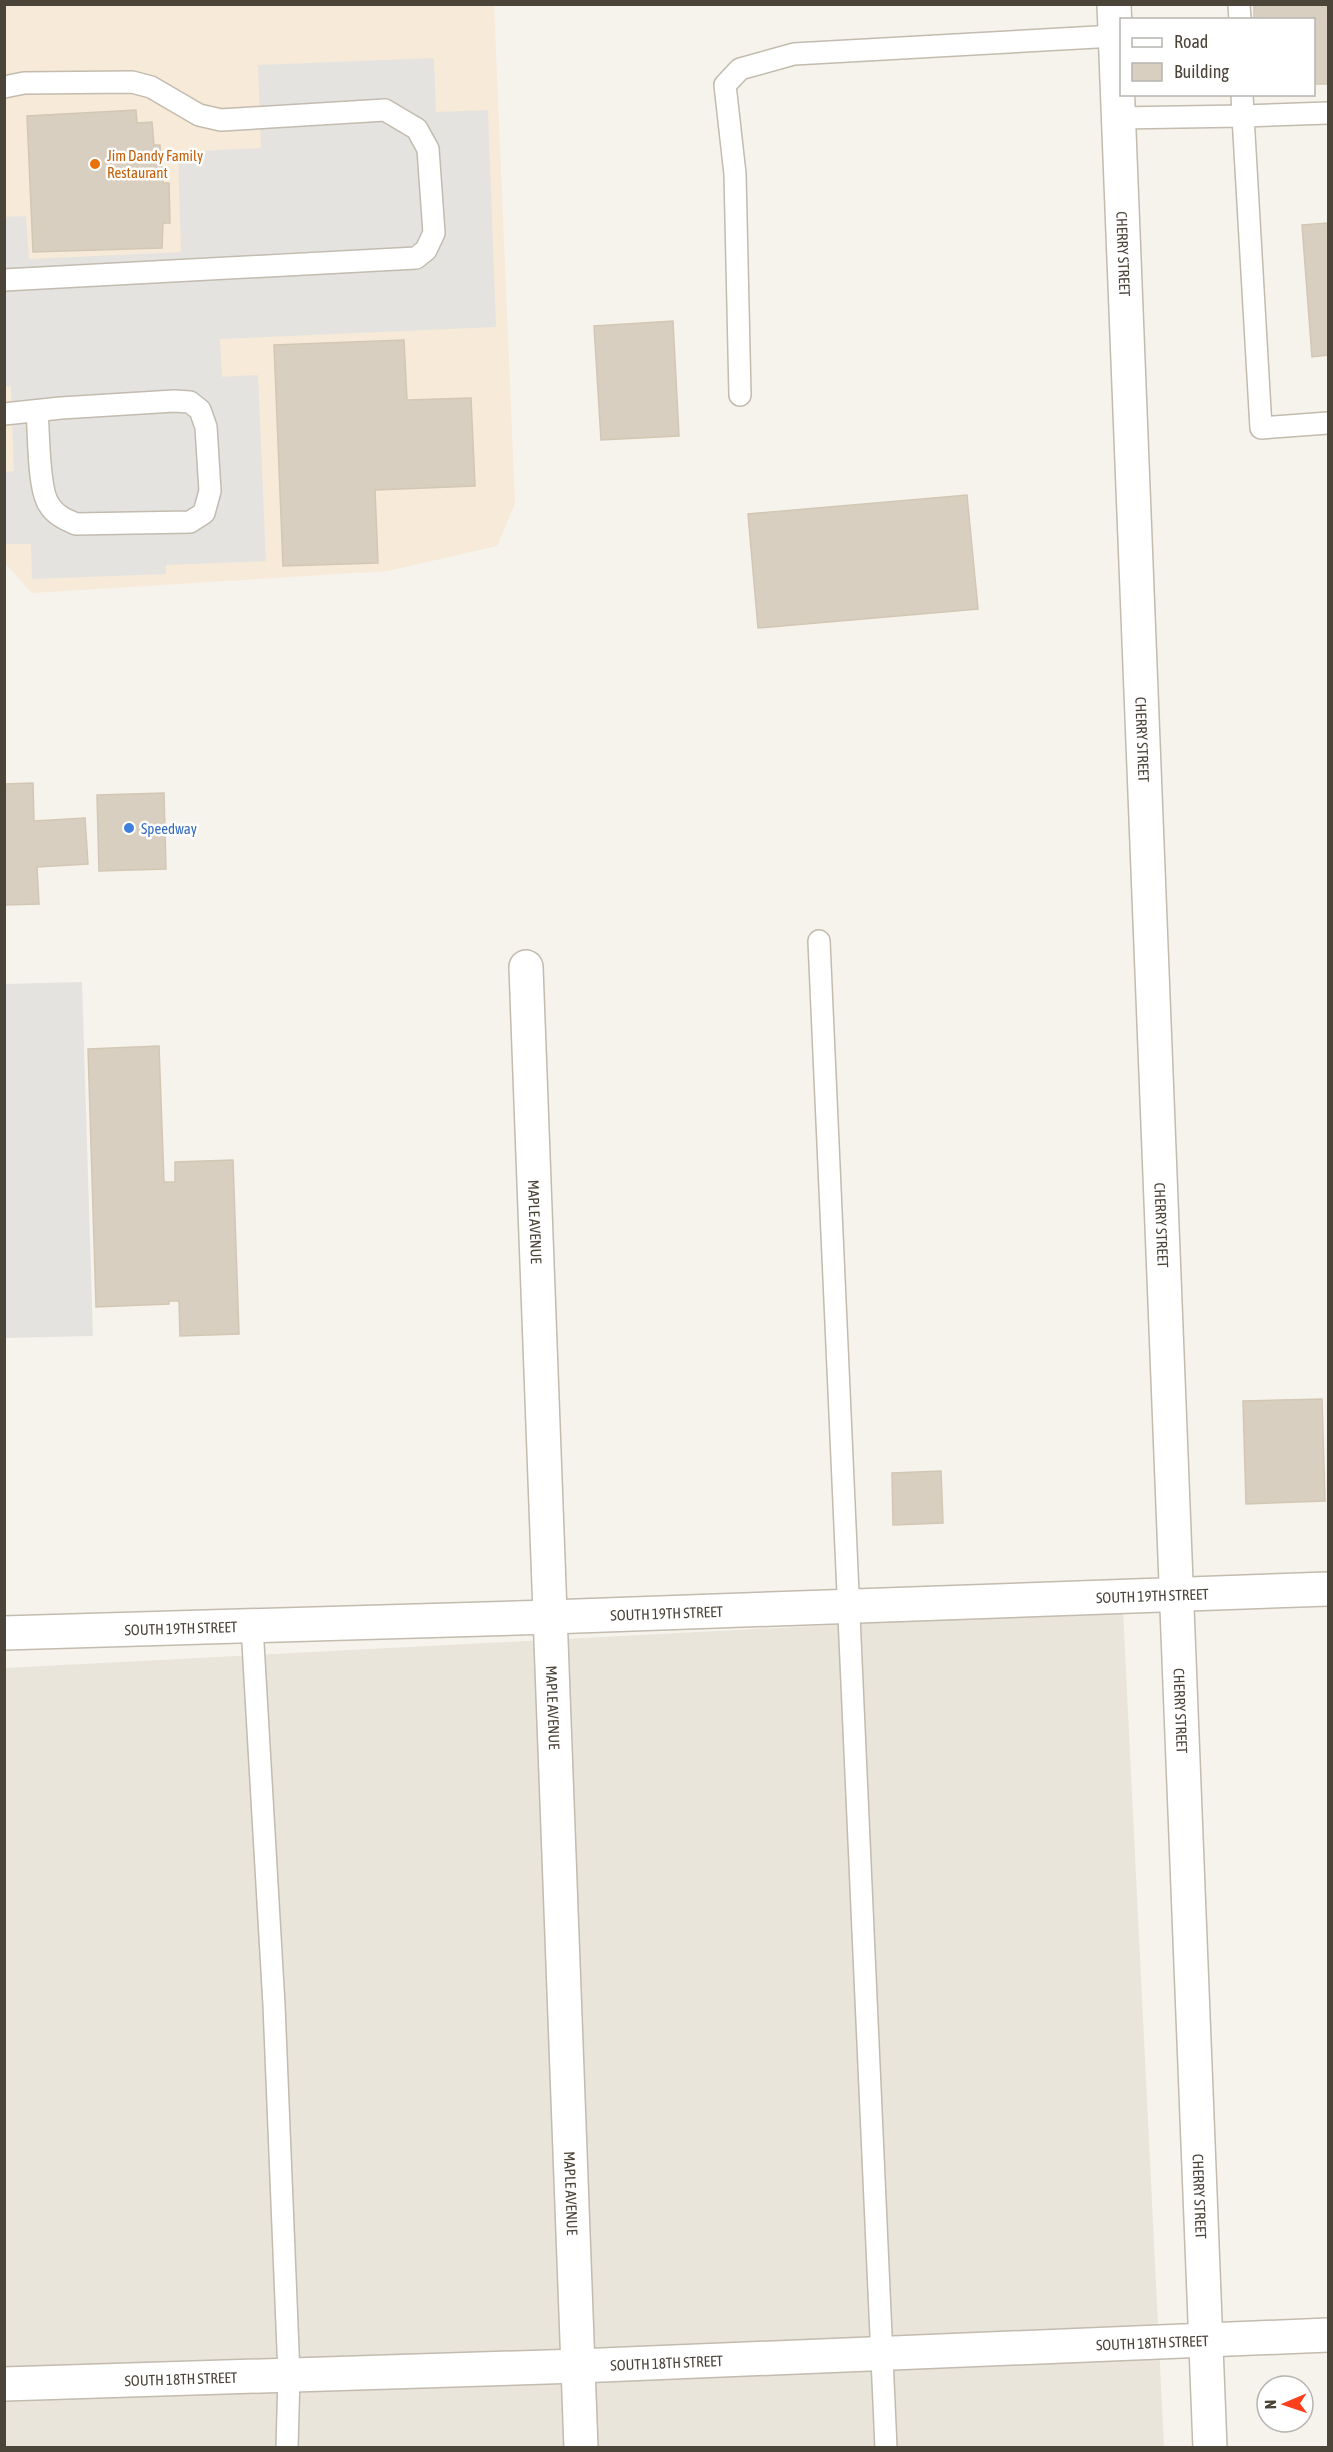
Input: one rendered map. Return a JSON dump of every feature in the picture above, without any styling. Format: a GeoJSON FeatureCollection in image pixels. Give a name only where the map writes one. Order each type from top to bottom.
{"type":"FeatureCollection","features":[{"type":"Feature","properties":{"kind":"street","name":"CHERRY STREET"},"geometry":{"type":"LineString","coordinates":[[1115,20],[1210,2448]]}},
{"type":"Feature","properties":{"kind":"street","name":"MAPLE AVENUE"},"geometry":{"type":"LineString","coordinates":[[526,967],[581,2448]]}},
{"type":"Feature","properties":{"kind":"street","name":"SOUTH 19TH STREET"},"geometry":{"type":"LineString","coordinates":[[4,1633],[550,1617],[1329,1589]]}},
{"type":"Feature","properties":{"kind":"street","name":"SOUTH 18TH STREET"},"geometry":{"type":"LineString","coordinates":[[4,2384],[578,2366],[1329,2335]]}},
{"type":"Feature","properties":{"kind":"lane"},"geometry":{"type":"LineString","coordinates":[[741,395],[735,174],[725,85],[740,69],[794,54],[1115,20]]}},
{"type":"Feature","properties":{"kind":"lane"},"geometry":{"type":"LineString","coordinates":[[4,87],[24,83],[132,82],[151,87],[199,115],[221,120],[385,111],[400,117],[417,129],[428,149],[434,233],[426,250],[416,258],[4,280]]}},
{"type":"Feature","properties":{"kind":"lane"},"geometry":{"type":"LineString","coordinates":[[1242,96],[1261,428],[1329,423]]}},
{"type":"Feature","properties":{"kind":"lane"},"geometry":{"type":"LineString","coordinates":[[1118,118],[1329,113]]}},
{"type":"Feature","properties":{"kind":"lane"},"geometry":{"type":"LineString","coordinates":[[4,414],[37,411],[162,401],[190,402],[200,411],[206,427],[210,491],[204,513],[190,522],[76,524],[61,518],[47,501],[42,476],[37,411]]}},
{"type":"Feature","properties":{"kind":"lane"},"geometry":{"type":"LineString","coordinates":[[819,941],[886,2448]]}},
{"type":"Feature","properties":{"kind":"lane"},"geometry":{"type":"LineString","coordinates":[[252,1626],[274,2005],[289,2375],[287,2448]]}},
{"type":"Feature","properties":{"kind":"shaded area"},"geometry":{"type":"Polygon","coordinates":[[[4,5],[494,5],[515,504],[497,546],[388,571],[32,593],[4,562],[4,5]]]}},
{"type":"Feature","properties":{"kind":"shaded area"},"geometry":{"type":"Polygon","coordinates":[[[434,58],[436,112],[488,110],[496,327],[220,339],[222,377],[258,375],[266,561],[166,565],[166,574],[32,579],[31,544],[5,544],[5,472],[14,471],[11,387],[4,386],[4,217],[26,216],[29,259],[181,252],[178,152],[261,148],[258,65],[434,58]]]}},
{"type":"Feature","properties":{"kind":"shaded area"},"geometry":{"type":"Polygon","coordinates":[[[82,982],[93,1336],[5,1338],[5,984],[82,982]]]}},
{"type":"Feature","properties":{"kind":"shaded area"},"geometry":{"type":"Polygon","coordinates":[[[1123,1610],[1164,2447],[5,2448],[5,1668],[1123,1610]]]}},
{"type":"Feature","properties":{"kind":"building"},"geometry":{"type":"Polygon","coordinates":[[[1254,4],[1328,4],[1328,84],[1315,84],[1315,18],[1254,18],[1254,4]]]}},
{"type":"Feature","properties":{"kind":"building","name":"Jim Dandy Family Restaurant"},"geometry":{"type":"Polygon","coordinates":[[[136,110],[137,123],[152,122],[154,145],[160,145],[163,183],[169,183],[170,223],[163,223],[162,248],[33,252],[27,116],[136,110]]]}},
{"type":"Feature","properties":{"kind":"building"},"geometry":{"type":"Polygon","coordinates":[[[1328,223],[1328,355],[1312,357],[1302,225],[1328,223]]]}},
{"type":"Feature","properties":{"kind":"building"},"geometry":{"type":"Polygon","coordinates":[[[673,321],[679,436],[601,440],[594,326],[673,321]]]}},
{"type":"Feature","properties":{"kind":"building"},"geometry":{"type":"Polygon","coordinates":[[[404,340],[407,400],[471,398],[475,486],[375,490],[378,563],[283,566],[274,345],[404,340]]]}},
{"type":"Feature","properties":{"kind":"building"},"geometry":{"type":"Polygon","coordinates":[[[967,495],[978,609],[758,628],[748,514],[967,495]]]}},
{"type":"Feature","properties":{"kind":"building"},"geometry":{"type":"Polygon","coordinates":[[[33,783],[34,821],[85,818],[88,864],[37,867],[39,904],[4,905],[4,784],[33,783]]]}},
{"type":"Feature","properties":{"kind":"building"},"geometry":{"type":"Polygon","coordinates":[[[164,793],[166,869],[99,871],[97,795],[164,793]]]}},
{"type":"Feature","properties":{"kind":"building"},"geometry":{"type":"Polygon","coordinates":[[[159,1046],[164,1182],[175,1182],[175,1162],[233,1160],[239,1334],[180,1336],[179,1301],[169,1301],[169,1304],[96,1307],[88,1049],[159,1046]]]}},
{"type":"Feature","properties":{"kind":"building"},"geometry":{"type":"Polygon","coordinates":[[[1322,1399],[1325,1501],[1246,1504],[1243,1401],[1322,1399]]]}},
{"type":"Feature","properties":{"kind":"building"},"geometry":{"type":"Polygon","coordinates":[[[941,1471],[943,1523],[893,1525],[892,1473],[941,1471]]]}},
{"type":"Feature","properties":{"kind":"place","name":"Jim Dandy Family Restaurant"},"geometry":{"type":"Point","coordinates":[95,164]}},
{"type":"Feature","properties":{"kind":"place","name":"Speedway"},"geometry":{"type":"Point","coordinates":[129,828]}}]}
